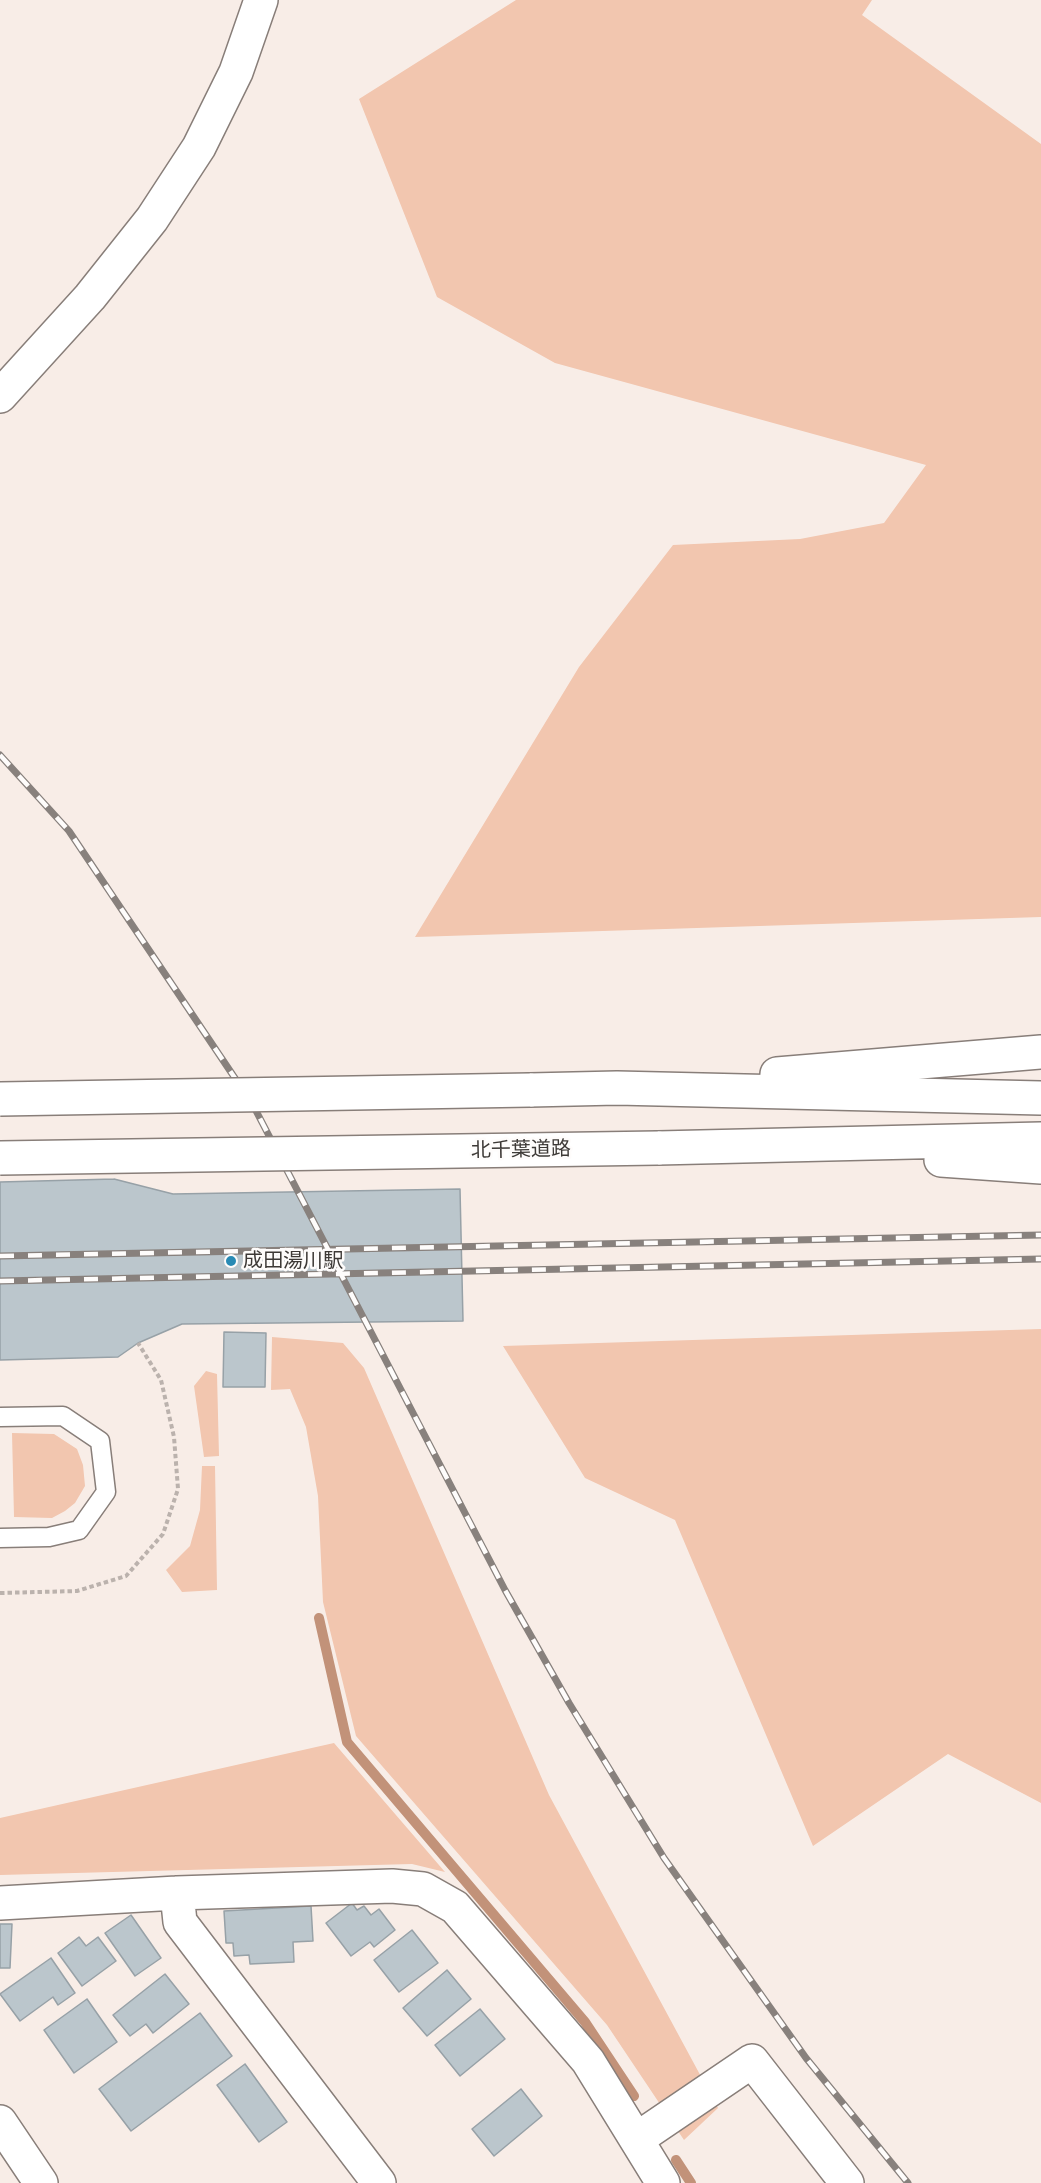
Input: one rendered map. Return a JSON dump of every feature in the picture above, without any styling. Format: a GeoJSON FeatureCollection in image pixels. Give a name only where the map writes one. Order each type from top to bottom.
{"type":"FeatureCollection","features":[{"type":"Feature","properties":{"kind":"main road"},"geometry":{"type":"LineString","coordinates":[[0,396],[90,297],[152,219],[199,147],[236,72],[261,0]]}},
{"type":"Feature","properties":{"kind":"main road"},"geometry":{"type":"LineString","coordinates":[[617,1089],[1041,1052]]}},
{"type":"Feature","properties":{"kind":"main road"},"geometry":{"type":"LineString","coordinates":[[0,1099],[617,1089],[1041,1098]]}},
{"type":"Feature","properties":{"kind":"main road","name":"北千葉道路"},"geometry":{"type":"LineString","coordinates":[[0,1158],[747,1147],[1041,1139]]}},
{"type":"Feature","properties":{"kind":"main road"},"geometry":{"type":"LineString","coordinates":[[747,1147],[1041,1167]]}},
{"type":"Feature","properties":{"kind":"main road"},"geometry":{"type":"LineString","coordinates":[[0,1903],[177,1893],[392,1886],[423,1889],[454,1907],[588,2061],[663,2183]]}},
{"type":"Feature","properties":{"kind":"main road"},"geometry":{"type":"LineString","coordinates":[[177,1893],[180,1922],[379,2183]]}},
{"type":"Feature","properties":{"kind":"main road"},"geometry":{"type":"LineString","coordinates":[[637,2139],[752,2061],[847,2183]]}},
{"type":"Feature","properties":{"kind":"main road"},"geometry":{"type":"LineString","coordinates":[[0,2122],[41,2183]]}},
{"type":"Feature","properties":{"kind":"lane"},"geometry":{"type":"LineString","coordinates":[[0,1417],[63,1416],[100,1441],[106,1492],[79,1530],[49,1537],[0,1538]]}},
{"type":"Feature","properties":{"kind":"shaded area"},"geometry":{"type":"Polygon","coordinates":[[[516,0],[872,0],[862,15],[1041,144],[1041,917],[415,937],[579,667],[673,545],[800,539],[884,523],[926,465],[555,363],[437,297],[359,99],[516,0]]]}},
{"type":"Feature","properties":{"kind":"shaded area"},"geometry":{"type":"Polygon","coordinates":[[[1041,1329],[1041,1803],[948,1754],[813,1846],[675,1520],[585,1478],[503,1346],[1041,1329]]]}},
{"type":"Feature","properties":{"kind":"shaded area"},"geometry":{"type":"Polygon","coordinates":[[[272,1337],[343,1343],[364,1368],[549,1795],[718,2108],[684,2140],[607,2025],[356,1736],[323,1602],[318,1496],[306,1427],[290,1389],[271,1390],[272,1337]]]}},
{"type":"Feature","properties":{"kind":"shaded area"},"geometry":{"type":"Polygon","coordinates":[[[206,1371],[217,1374],[219,1456],[204,1457],[194,1386],[206,1371]]]}},
{"type":"Feature","properties":{"kind":"shaded area"},"geometry":{"type":"Polygon","coordinates":[[[12,1433],[54,1434],[77,1449],[83,1465],[85,1486],[75,1503],[65,1511],[52,1518],[14,1517],[12,1433]]]}},
{"type":"Feature","properties":{"kind":"shaded area"},"geometry":{"type":"Polygon","coordinates":[[[202,1466],[215,1466],[217,1590],[182,1592],[166,1570],[190,1546],[200,1510],[202,1466]]]}},
{"type":"Feature","properties":{"kind":"shaded area"},"geometry":{"type":"Polygon","coordinates":[[[334,1743],[445,1872],[412,1864],[0,1875],[0,1818],[334,1743]]]}},
{"type":"Feature","properties":{"kind":"building","name":"成田湯川駅"},"geometry":{"type":"Polygon","coordinates":[[[114,1179],[173,1194],[460,1189],[463,1321],[182,1324],[138,1343],[118,1357],[0,1360],[0,1182],[114,1179]]]}},
{"type":"Feature","properties":{"kind":"building"},"geometry":{"type":"Polygon","coordinates":[[[224,1332],[266,1333],[265,1387],[223,1387],[224,1332]]]}},
{"type":"Feature","properties":{"kind":"building"},"geometry":{"type":"Polygon","coordinates":[[[352,1903],[357,1910],[364,1906],[371,1915],[379,1909],[395,1930],[374,1947],[370,1942],[351,1956],[326,1923],[352,1903]]]}},
{"type":"Feature","properties":{"kind":"building"},"geometry":{"type":"Polygon","coordinates":[[[311,1906],[313,1941],[293,1942],[294,1962],[250,1964],[249,1955],[234,1956],[233,1943],[226,1943],[224,1911],[311,1906]]]}},
{"type":"Feature","properties":{"kind":"building"},"geometry":{"type":"Polygon","coordinates":[[[131,1915],[161,1958],[135,1976],[105,1933],[131,1915]]]}},
{"type":"Feature","properties":{"kind":"building"},"geometry":{"type":"Polygon","coordinates":[[[0,1924],[12,1924],[10,1968],[0,1968],[0,1924]]]}},
{"type":"Feature","properties":{"kind":"building"},"geometry":{"type":"Polygon","coordinates":[[[412,1930],[438,1963],[399,1992],[374,1960],[412,1930]]]}},
{"type":"Feature","properties":{"kind":"building"},"geometry":{"type":"Polygon","coordinates":[[[79,1937],[86,1946],[98,1937],[116,1961],[82,1986],[58,1953],[79,1937]]]}},
{"type":"Feature","properties":{"kind":"building"},"geometry":{"type":"Polygon","coordinates":[[[51,1958],[75,1993],[58,2005],[53,1997],[20,2021],[0,1994],[51,1958]]]}},
{"type":"Feature","properties":{"kind":"building"},"geometry":{"type":"Polygon","coordinates":[[[447,1970],[471,1999],[427,2036],[403,2008],[447,1970]]]}},
{"type":"Feature","properties":{"kind":"building"},"geometry":{"type":"Polygon","coordinates":[[[165,1974],[189,2004],[153,2033],[146,2024],[130,2036],[113,2015],[165,1974]]]}},
{"type":"Feature","properties":{"kind":"building"},"geometry":{"type":"Polygon","coordinates":[[[87,1999],[117,2042],[74,2073],[44,2030],[87,1999]]]}},
{"type":"Feature","properties":{"kind":"building"},"geometry":{"type":"Polygon","coordinates":[[[480,2009],[505,2039],[460,2076],[435,2045],[480,2009]]]}},
{"type":"Feature","properties":{"kind":"building"},"geometry":{"type":"Polygon","coordinates":[[[200,2013],[232,2056],[131,2131],[99,2089],[200,2013]]]}},
{"type":"Feature","properties":{"kind":"building"},"geometry":{"type":"Polygon","coordinates":[[[245,2064],[287,2122],[259,2142],[217,2085],[245,2064]]]}},
{"type":"Feature","properties":{"kind":"building"},"geometry":{"type":"Polygon","coordinates":[[[521,2089],[542,2116],[494,2156],[472,2129],[521,2089]]]}},
{"type":"Feature","properties":{"kind":"waterway"},"geometry":{"type":"LineString","coordinates":[[319,1618],[347,1742],[585,2022],[634,2096]]}},
{"type":"Feature","properties":{"kind":"waterway"},"geometry":{"type":"LineString","coordinates":[[676,2160],[691,2183]]}},
{"type":"Feature","properties":{"kind":"railway"},"geometry":{"type":"LineString","coordinates":[[0,755],[69,831],[253,1105],[505,1590],[569,1703],[664,1858],[806,2058],[908,2183]]}},
{"type":"Feature","properties":{"kind":"railway"},"geometry":{"type":"LineString","coordinates":[[0,1256],[1041,1235]]}},
{"type":"Feature","properties":{"kind":"railway"},"geometry":{"type":"LineString","coordinates":[[0,1281],[1041,1259]]}},
{"type":"Feature","properties":{"kind":"place","name":"成田湯川駅"},"geometry":{"type":"Point","coordinates":[231,1261]}}]}
